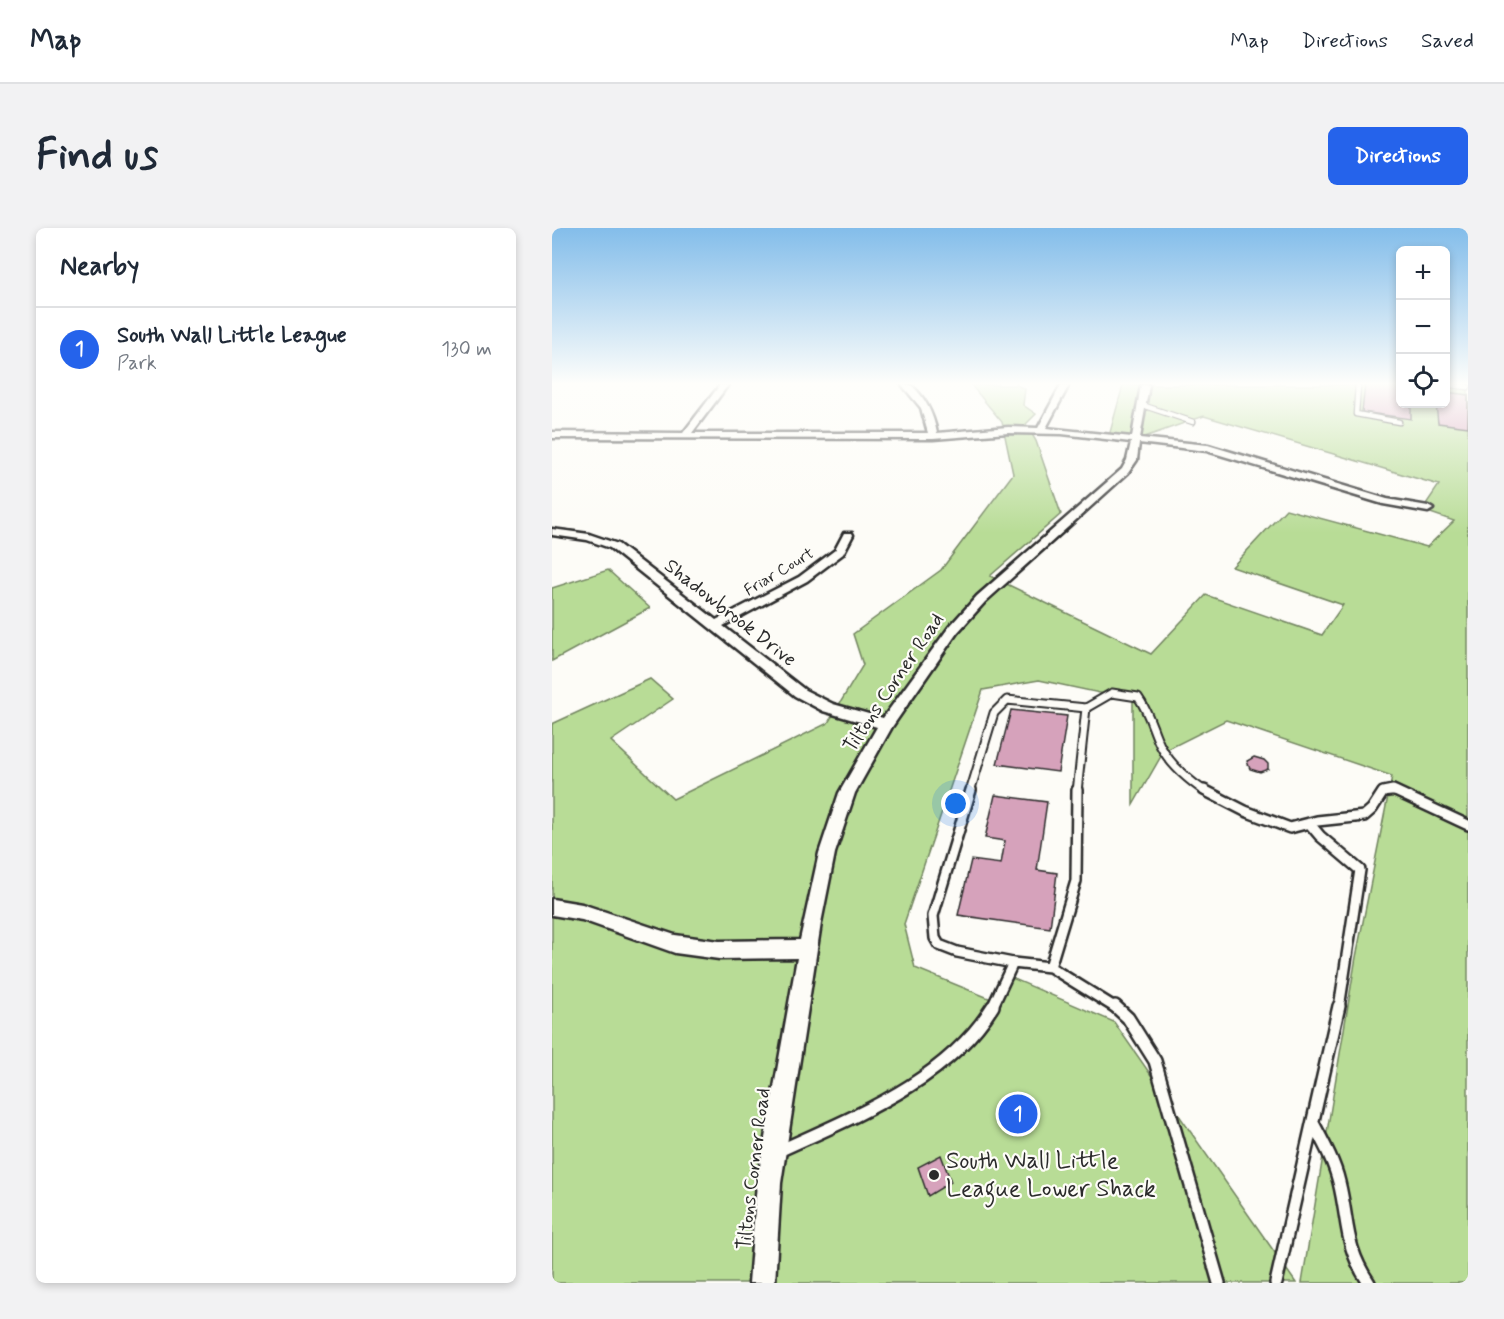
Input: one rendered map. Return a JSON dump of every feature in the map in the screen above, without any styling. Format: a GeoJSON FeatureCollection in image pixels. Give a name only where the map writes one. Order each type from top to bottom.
{"type":"FeatureCollection","features":[{"type":"Feature","properties":{"kind":"street"},"geometry":{"type":"LineString","coordinates":[[552,435],[955,434]]}},
{"type":"Feature","properties":{"kind":"street"},"geometry":{"type":"LineString","coordinates":[[1086,434],[1218,450],[1386,502],[1428,509]]}},
{"type":"Feature","properties":{"kind":"street","name":"Tiltons Corner Road"},"geometry":{"type":"LineString","coordinates":[[762,1283],[774,1153],[808,949],[827,853],[847,793],[886,724],[953,630],[970,611],[1125,471],[1132,460],[1137,434]]}},
{"type":"Feature","properties":{"kind":"street","name":"Shadowbrook Drive"},"geometry":{"type":"LineString","coordinates":[[552,532],[589,537],[614,546],[800,693],[814,701],[850,714],[886,724]]}},
{"type":"Feature","properties":{"kind":"street","name":"Friar Court"},"geometry":{"type":"LineString","coordinates":[[716,625],[769,599],[812,573],[839,552],[848,535]]}},
{"type":"Feature","properties":{"kind":"street"},"geometry":{"type":"LineString","coordinates":[[552,907],[582,912],[639,933],[685,946],[719,950],[808,949]]}},
{"type":"Feature","properties":{"kind":"lane"},"geometry":{"type":"LineString","coordinates":[[1219,1283],[1155,1061],[1128,1018],[1110,1002],[1050,967],[967,955],[939,945],[933,927],[933,916],[994,712],[1007,700],[1086,708],[1112,693],[1138,697],[1144,703],[1160,745],[1171,762],[1204,792],[1278,825],[1290,828],[1309,823],[1364,816],[1383,792],[1393,790],[1468,825]]}},
{"type":"Feature","properties":{"kind":"lane"},"geometry":{"type":"LineString","coordinates":[[1050,967],[1076,881],[1077,786],[1086,708]]}},
{"type":"Feature","properties":{"kind":"lane"},"geometry":{"type":"LineString","coordinates":[[1276,1283],[1336,1028],[1360,870],[1354,862],[1316,834],[1309,823]]}},
{"type":"Feature","properties":{"kind":"lane"},"geometry":{"type":"LineString","coordinates":[[774,1153],[870,1109],[948,1060],[988,1015],[1013,963]]}},
{"type":"Feature","properties":{"kind":"lane"},"geometry":{"type":"LineString","coordinates":[[1313,1123],[1335,1166],[1344,1224],[1353,1260],[1369,1283]]}},
{"type":"Feature","properties":{"kind":"green space"},"geometry":{"type":"Polygon","coordinates":[[[1005,434],[1032,434],[1061,514],[990,576],[1151,654],[1206,595],[1322,635],[1343,605],[1232,567],[1286,509],[1427,547],[1454,521],[1422,510],[1439,485],[1266,434],[1468,434],[1468,1283],[1302,1283],[1356,957],[1392,776],[1226,720],[1164,751],[1133,805],[1133,700],[1039,680],[983,690],[904,924],[915,968],[991,999],[1005,975],[1114,1022],[1296,1283],[552,1283],[552,724],[650,679],[673,699],[611,741],[673,799],[828,723],[863,665],[853,634],[941,570],[1013,474],[1005,434]]]}},
{"type":"Feature","properties":{"kind":"green space"},"geometry":{"type":"Polygon","coordinates":[[[1152,434],[1139,439],[1109,436],[1152,434]]]}},
{"type":"Feature","properties":{"kind":"green space"},"geometry":{"type":"Polygon","coordinates":[[[608,570],[650,608],[552,661],[552,588],[608,570]]]}},
{"type":"Feature","properties":{"kind":"building"},"geometry":{"type":"Polygon","coordinates":[[[1011,710],[1067,716],[1058,772],[997,764],[1011,710]]]}},
{"type":"Feature","properties":{"kind":"building"},"geometry":{"type":"Polygon","coordinates":[[[1254,757],[1264,760],[1268,764],[1268,769],[1260,772],[1250,769],[1247,761],[1254,757]]]}},
{"type":"Feature","properties":{"kind":"building"},"geometry":{"type":"Polygon","coordinates":[[[995,795],[1047,802],[1037,870],[1057,873],[1050,928],[958,915],[971,860],[1001,864],[1005,841],[985,838],[995,795]]]}},
{"type":"Feature","properties":{"kind":"building","name":"South Wall Little League Lower Shack"},"geometry":{"type":"Polygon","coordinates":[[[941,1155],[951,1182],[928,1196],[918,1167],[941,1155]]]}},
{"type":"Feature","properties":{"kind":"place","name":"South Wall Little League"},"geometry":{"type":"Point","coordinates":[1018,1114]}},
{"type":"Feature","properties":{"kind":"place","name":"South Wall Little League Lower Shack"},"geometry":{"type":"Point","coordinates":[934,1175]}}]}
